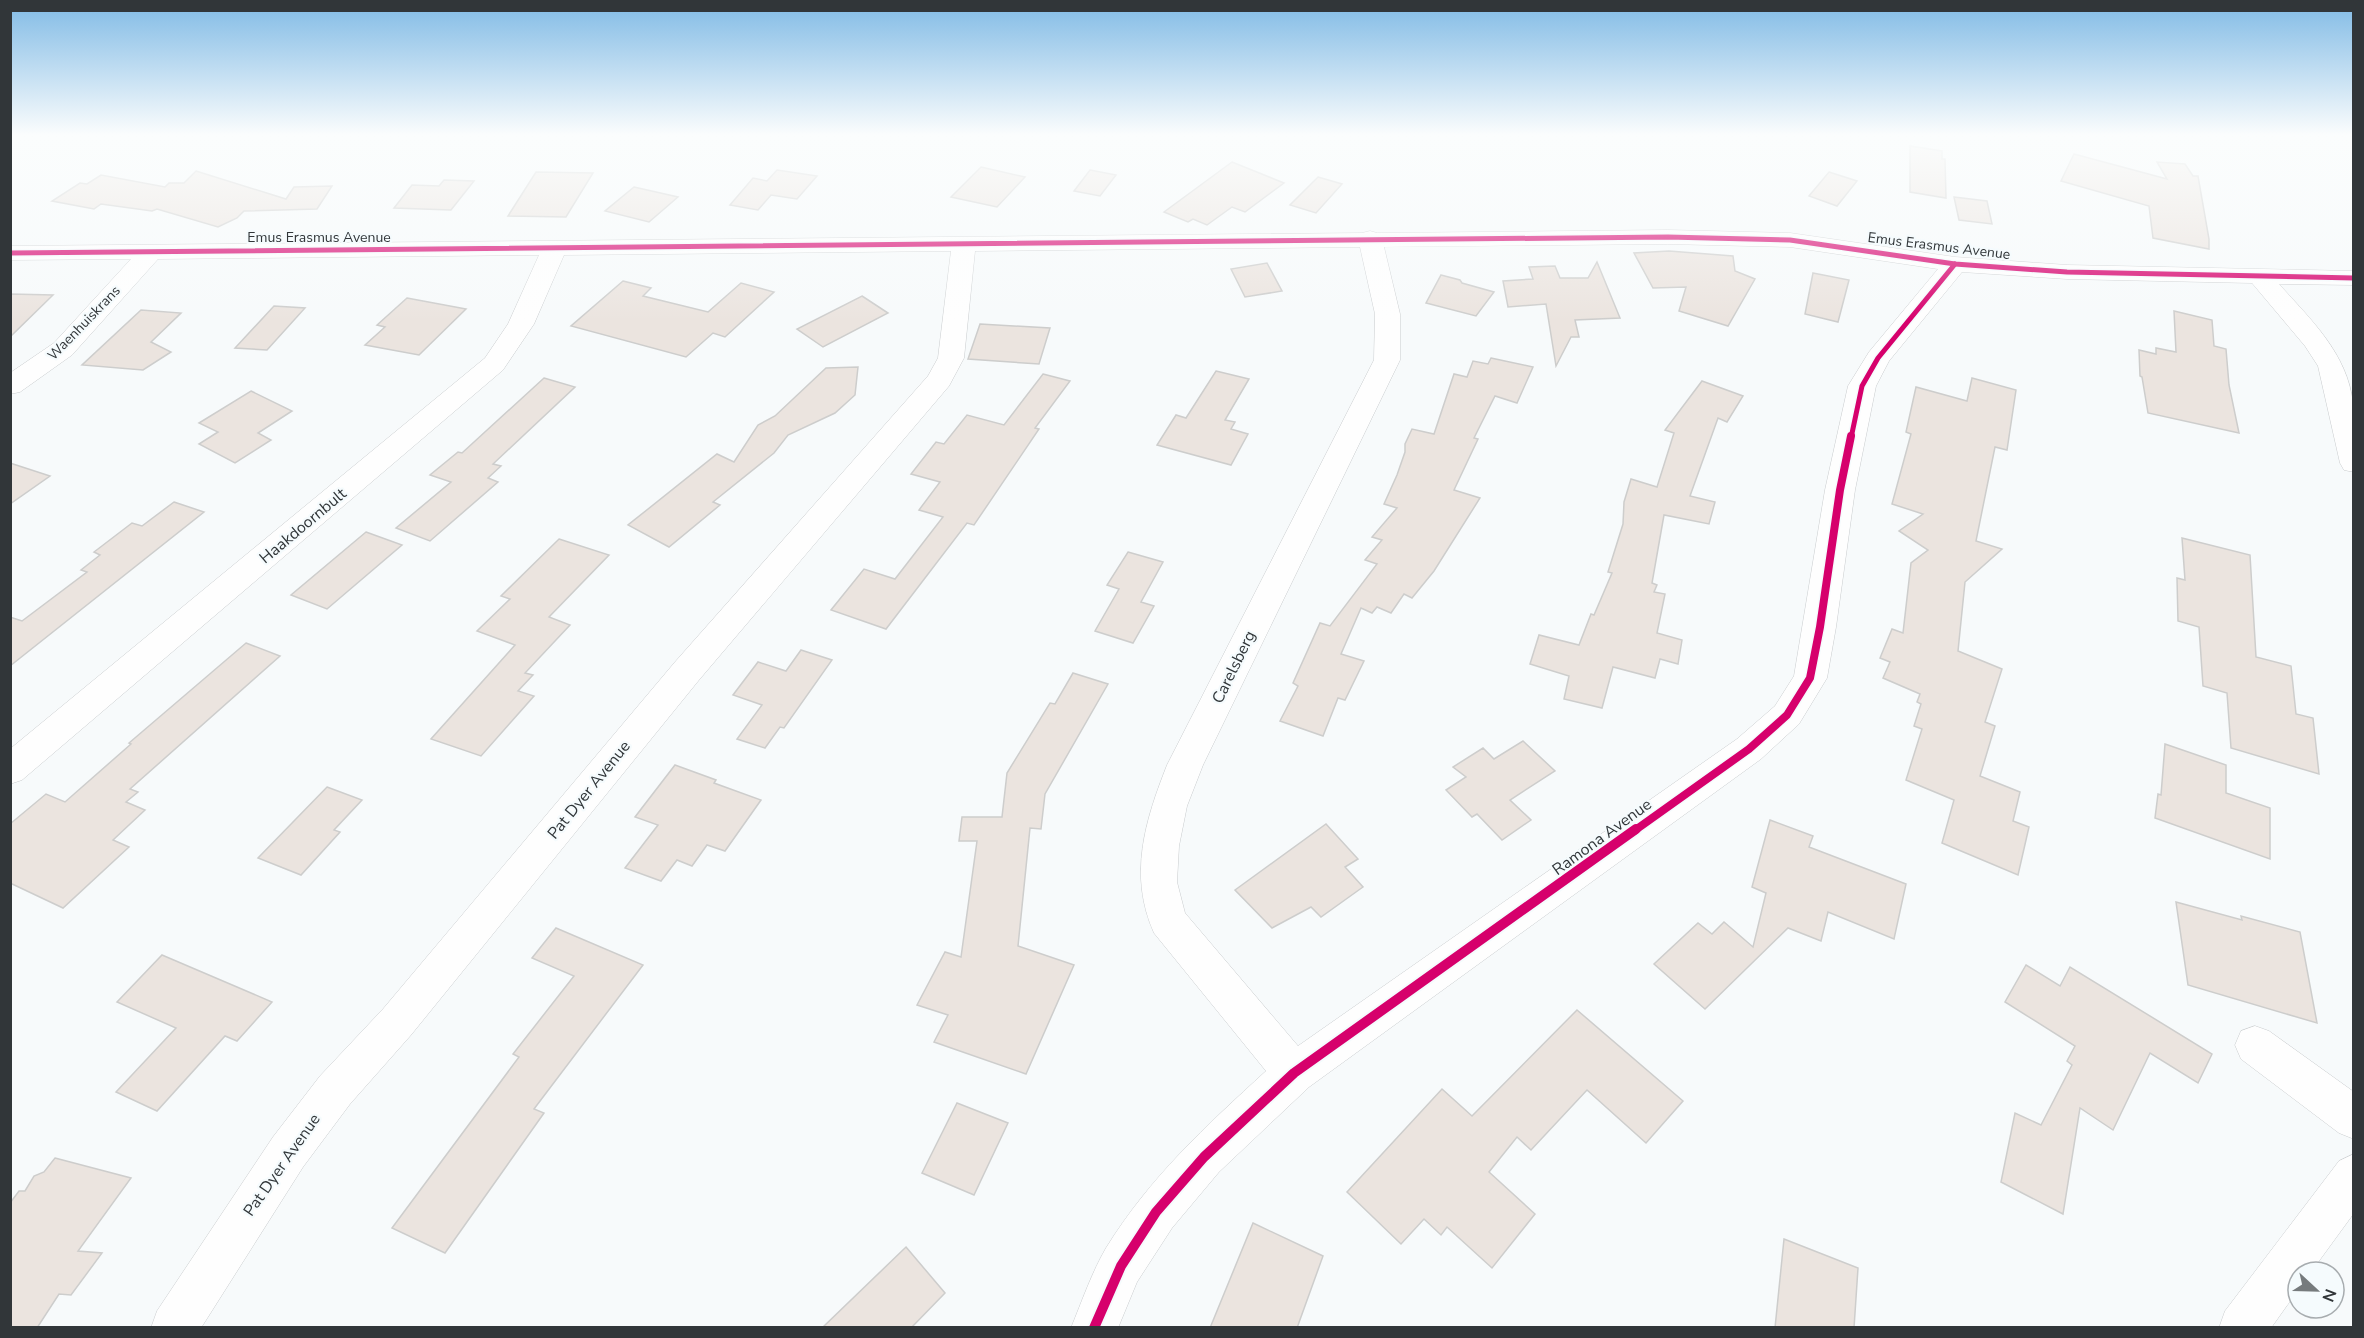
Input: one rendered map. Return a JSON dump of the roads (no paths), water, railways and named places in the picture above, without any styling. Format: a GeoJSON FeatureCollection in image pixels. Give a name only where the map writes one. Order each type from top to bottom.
{"type":"FeatureCollection","features":[{"type":"Feature","properties":{"kind":"street","name":"Emus Erasmus Avenue"},"geometry":{"type":"LineString","coordinates":[[10,253],[554,249],[1370,238],[1668,237],[1790,240],[1955,264],[2067,272],[2354,278]]}},
{"type":"Feature","properties":{"kind":"street","name":"Carelsberg"},"geometry":{"type":"LineString","coordinates":[[1294,1073],[1168,921],[1158,882],[1161,846],[1169,806],[1185,765],[1387,360],[1391,339],[1389,322],[1370,238]]}},
{"type":"Feature","properties":{"kind":"street","name":"Pat Dyer Avenue"},"geometry":{"type":"LineString","coordinates":[[174,1328],[288,1152],[335,1090],[397,1022],[687,671],[939,380],[951,358],[964,242]]}},
{"type":"Feature","properties":{"kind":"street","name":"Haakdoornbult"},"geometry":{"type":"LineString","coordinates":[[10,770],[494,364],[512,341],[554,249]]}},
{"type":"Feature","properties":{"kind":"street","name":"Waenhuiskrans"},"geometry":{"type":"LineString","coordinates":[[10,386],[63,349],[151,252]]}},
{"type":"Feature","properties":{"kind":"street","name":"Ramona Avenue"},"geometry":{"type":"LineString","coordinates":[[1094,1328],[1121,1266],[1156,1212],[1204,1157],[1294,1073],[1749,749],[1787,715],[1810,678],[1820,627],[1840,490],[1862,386],[1878,358],[1955,264]]}},
{"type":"Feature","properties":{"kind":"street"},"geometry":{"type":"LineString","coordinates":[[2258,275],[2316,342],[2331,366],[2354,463]]}},
{"type":"Feature","properties":{"kind":"street"},"geometry":{"type":"LineString","coordinates":[[2255,1045],[2354,1118]]}},
{"type":"Feature","properties":{"kind":"street"},"geometry":{"type":"LineString","coordinates":[[2242,1328],[2354,1176]]}}]}
